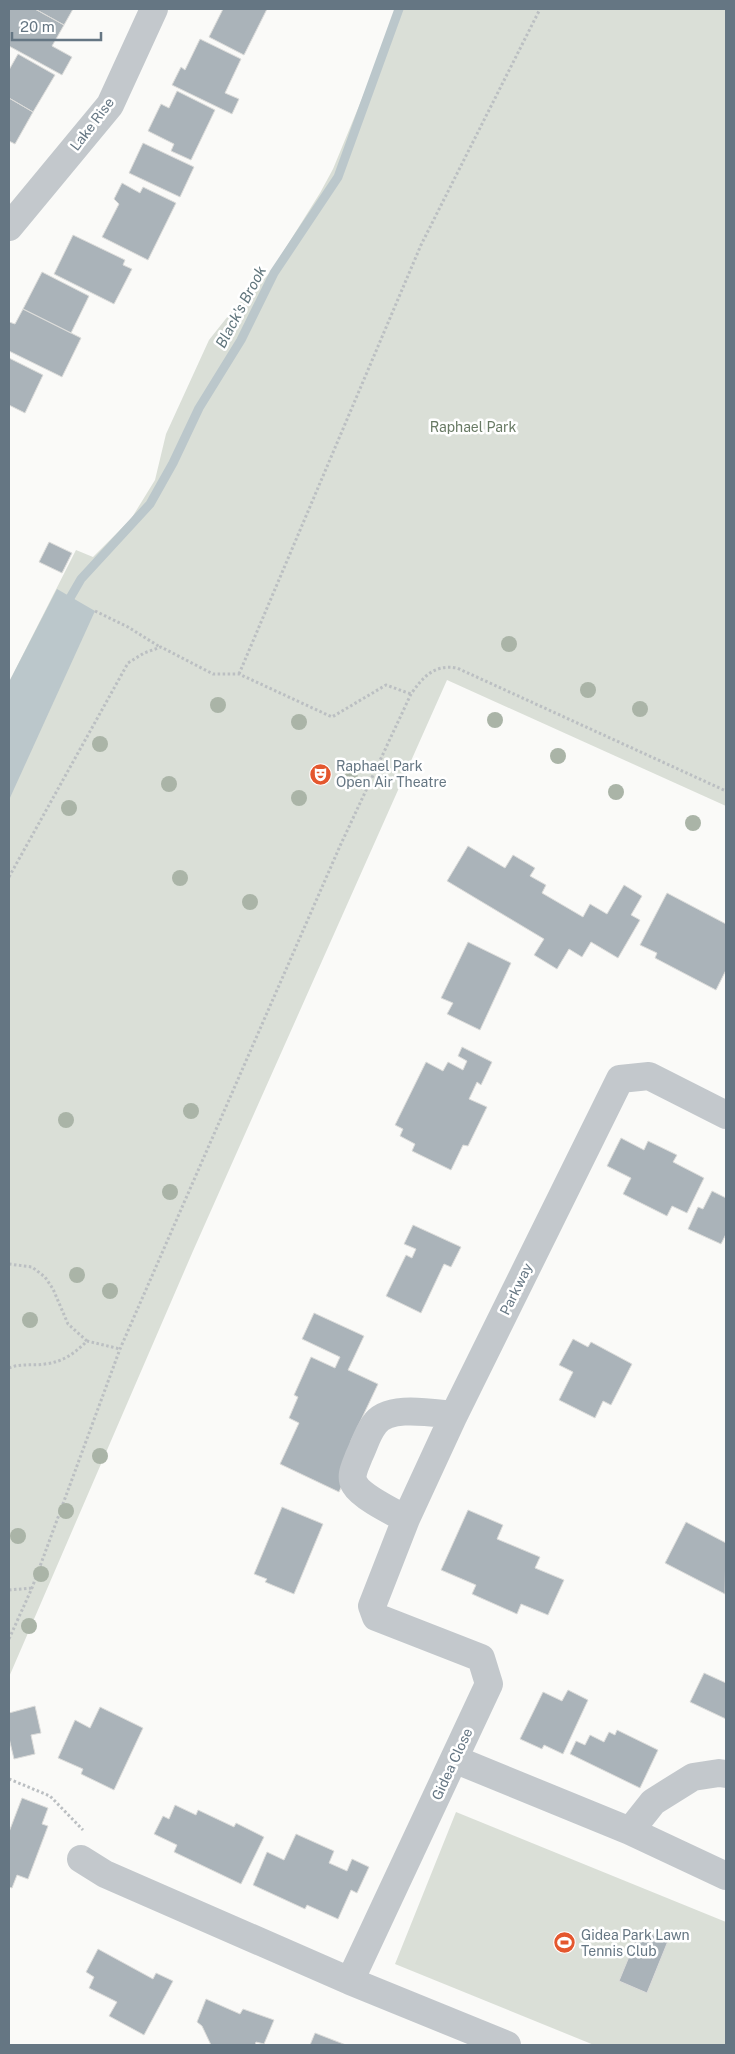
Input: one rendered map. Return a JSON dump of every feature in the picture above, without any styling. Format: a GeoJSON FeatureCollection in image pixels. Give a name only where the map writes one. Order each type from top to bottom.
{"type":"FeatureCollection","features":[{"type":"Feature","properties":{"kind":"street","name":"Lake Rise"},"geometry":{"type":"LineString","coordinates":[[9,227],[110,105],[154,9]]}},
{"type":"Feature","properties":{"kind":"street","name":"Parkway"},"geometry":{"type":"LineString","coordinates":[[372,1606],[406,1519],[454,1415],[620,1079],[649,1076],[726,1115]]}},
{"type":"Feature","properties":{"kind":"street"},"geometry":{"type":"LineString","coordinates":[[406,1519],[376,1502],[355,1485],[352,1474],[367,1438],[374,1424],[381,1418],[394,1413],[416,1411],[454,1415]]}},
{"type":"Feature","properties":{"kind":"street","name":"Gidea Close"},"geometry":{"type":"LineString","coordinates":[[350,1981],[489,1684],[481,1658],[376,1617],[372,1606]]}},
{"type":"Feature","properties":{"kind":"street"},"geometry":{"type":"LineString","coordinates":[[454,1760],[630,1831],[726,1876]]}},
{"type":"Feature","properties":{"kind":"street"},"geometry":{"type":"LineString","coordinates":[[630,1831],[654,1802],[692,1777],[726,1774]]}},
{"type":"Feature","properties":{"kind":"street"},"geometry":{"type":"LineString","coordinates":[[81,1859],[105,1874],[487,2042]]}},
{"type":"Feature","properties":{"kind":"path"},"geometry":{"type":"LineString","coordinates":[[239,674],[421,245],[540,9]]}},
{"type":"Feature","properties":{"kind":"path"},"geometry":{"type":"LineString","coordinates":[[95,611],[213,674],[239,674],[332,717],[386,685],[410,694]]}},
{"type":"Feature","properties":{"kind":"path"},"geometry":{"type":"LineString","coordinates":[[9,877],[128,663],[144,653],[161,647]]}},
{"type":"Feature","properties":{"kind":"path"},"geometry":{"type":"LineString","coordinates":[[9,1639],[32,1588],[120,1349],[340,846],[410,694],[423,678],[438,668],[447,666],[457,668],[726,791]]}},
{"type":"Feature","properties":{"kind":"path"},"geometry":{"type":"LineString","coordinates":[[9,1264],[32,1267],[44,1277],[53,1290],[68,1324],[87,1341],[120,1349]]}},
{"type":"Feature","properties":{"kind":"path"},"geometry":{"type":"LineString","coordinates":[[9,1368],[63,1360],[87,1341]]}},
{"type":"Feature","properties":{"kind":"path"},"geometry":{"type":"LineString","coordinates":[[9,1590],[32,1588]]}},
{"type":"Feature","properties":{"kind":"path"},"geometry":{"type":"LineString","coordinates":[[9,1779],[50,1796],[85,1832],[81,1859]]}},
{"type":"Feature","properties":{"kind":"green space","name":"Raphael Park"},"geometry":{"type":"Polygon","coordinates":[[[399,9],[726,9],[726,806],[447,680],[193,1251],[9,1677],[9,682],[76,550],[93,557],[131,519],[155,480],[166,434],[209,340],[236,306],[270,273],[320,193],[333,169],[399,9]]]}},
{"type":"Feature","properties":{"kind":"green space","name":"Gidea Park Lawn Tennis Club"},"geometry":{"type":"Polygon","coordinates":[[[456,1812],[726,1922],[726,2045],[594,2045],[395,1964],[456,1812]]]}},
{"type":"Feature","properties":{"kind":"shaded area"},"geometry":{"type":"Polygon","coordinates":[[[57,589],[95,611],[9,800],[9,682],[57,589]]]}},
{"type":"Feature","properties":{"kind":"building"},"geometry":{"type":"Polygon","coordinates":[[[9,9],[35,9],[64,25],[52,46],[72,57],[62,75],[9,46],[9,9]]]}},
{"type":"Feature","properties":{"kind":"building"},"geometry":{"type":"Polygon","coordinates":[[[35,9],[73,9],[64,25],[35,9]]]}},
{"type":"Feature","properties":{"kind":"building"},"geometry":{"type":"Polygon","coordinates":[[[223,9],[267,9],[244,55],[209,37],[223,9]]]}},
{"type":"Feature","properties":{"kind":"building"},"geometry":{"type":"Polygon","coordinates":[[[200,39],[241,59],[225,93],[239,99],[232,114],[172,85],[181,67],[185,70],[200,39]]]}},
{"type":"Feature","properties":{"kind":"building"},"geometry":{"type":"Polygon","coordinates":[[[18,54],[55,75],[33,112],[9,98],[9,70],[18,54]]]}},
{"type":"Feature","properties":{"kind":"building"},"geometry":{"type":"Polygon","coordinates":[[[177,91],[215,110],[191,160],[171,151],[174,144],[148,131],[161,104],[169,108],[177,91]]]}},
{"type":"Feature","properties":{"kind":"building"},"geometry":{"type":"Polygon","coordinates":[[[9,98],[33,112],[15,144],[9,141],[9,98]]]}},
{"type":"Feature","properties":{"kind":"building"},"geometry":{"type":"Polygon","coordinates":[[[143,143],[194,167],[180,197],[129,173],[143,143]]]}},
{"type":"Feature","properties":{"kind":"building"},"geometry":{"type":"Polygon","coordinates":[[[122,183],[140,193],[143,187],[176,203],[148,260],[102,237],[119,204],[114,199],[122,183]]]}},
{"type":"Feature","properties":{"kind":"building"},"geometry":{"type":"Polygon","coordinates":[[[73,235],[125,260],[123,265],[132,269],[114,304],[54,274],[73,235]]]}},
{"type":"Feature","properties":{"kind":"building"},"geometry":{"type":"Polygon","coordinates":[[[42,272],[89,296],[71,333],[23,309],[42,272]]]}},
{"type":"Feature","properties":{"kind":"building"},"geometry":{"type":"Polygon","coordinates":[[[23,309],[81,338],[62,377],[9,351],[9,322],[15,324],[23,309]]]}},
{"type":"Feature","properties":{"kind":"building"},"geometry":{"type":"Polygon","coordinates":[[[9,358],[43,375],[25,413],[9,405],[9,358]]]}},
{"type":"Feature","properties":{"kind":"building"},"geometry":{"type":"Polygon","coordinates":[[[49,542],[72,553],[62,573],[39,562],[49,542]]]}},
{"type":"Feature","properties":{"kind":"building"},"geometry":{"type":"Polygon","coordinates":[[[468,846],[505,868],[513,855],[535,868],[530,876],[546,885],[542,893],[583,917],[590,904],[607,914],[624,885],[642,896],[631,915],[640,920],[618,958],[591,942],[582,957],[569,949],[557,969],[534,955],[544,939],[447,881],[468,846]]]}},
{"type":"Feature","properties":{"kind":"building"},"geometry":{"type":"Polygon","coordinates":[[[667,893],[726,924],[726,970],[716,990],[655,958],[657,953],[640,945],[667,893]]]}},
{"type":"Feature","properties":{"kind":"building"},"geometry":{"type":"Polygon","coordinates":[[[468,942],[511,963],[480,1030],[447,1014],[453,1003],[441,998],[468,942]]]}},
{"type":"Feature","properties":{"kind":"building"},"geometry":{"type":"Polygon","coordinates":[[[462,1047],[492,1062],[481,1085],[477,1082],[469,1099],[487,1107],[468,1146],[463,1145],[451,1170],[412,1151],[415,1144],[400,1136],[403,1129],[395,1125],[426,1062],[443,1071],[448,1062],[463,1070],[467,1061],[458,1056],[462,1047]]]}},
{"type":"Feature","properties":{"kind":"building"},"geometry":{"type":"Polygon","coordinates":[[[621,1138],[644,1150],[648,1141],[677,1155],[673,1162],[704,1178],[687,1213],[672,1206],[667,1216],[623,1194],[631,1178],[607,1166],[621,1138]]]}},
{"type":"Feature","properties":{"kind":"building"},"geometry":{"type":"Polygon","coordinates":[[[712,1191],[726,1198],[726,1234],[721,1244],[688,1229],[698,1207],[703,1209],[712,1191]]]}},
{"type":"Feature","properties":{"kind":"building"},"geometry":{"type":"Polygon","coordinates":[[[413,1225],[461,1247],[451,1267],[444,1264],[421,1313],[386,1296],[406,1255],[412,1258],[416,1249],[404,1244],[413,1225]]]}},
{"type":"Feature","properties":{"kind":"building"},"geometry":{"type":"Polygon","coordinates":[[[314,1313],[364,1336],[348,1370],[378,1384],[351,1441],[360,1445],[339,1492],[280,1464],[299,1423],[289,1418],[298,1397],[294,1395],[311,1357],[335,1368],[340,1357],[302,1339],[314,1313]]]}},
{"type":"Feature","properties":{"kind":"building"},"geometry":{"type":"Polygon","coordinates":[[[573,1339],[588,1347],[591,1342],[632,1364],[611,1405],[603,1401],[595,1418],[559,1400],[573,1372],[559,1365],[573,1339]]]}},
{"type":"Feature","properties":{"kind":"building"},"geometry":{"type":"Polygon","coordinates":[[[282,1507],[323,1524],[294,1594],[265,1582],[267,1579],[254,1574],[282,1507]]]}},
{"type":"Feature","properties":{"kind":"building"},"geometry":{"type":"Polygon","coordinates":[[[468,1510],[503,1525],[497,1539],[540,1557],[535,1568],[564,1580],[548,1615],[521,1604],[517,1614],[472,1594],[476,1585],[441,1570],[468,1510]]]}},
{"type":"Feature","properties":{"kind":"building"},"geometry":{"type":"Polygon","coordinates":[[[686,1522],[726,1543],[725,1594],[665,1563],[686,1522]]]}},
{"type":"Feature","properties":{"kind":"building"},"geometry":{"type":"Polygon","coordinates":[[[704,1673],[726,1683],[726,1719],[690,1702],[704,1673]]]}},
{"type":"Feature","properties":{"kind":"building"},"geometry":{"type":"Polygon","coordinates":[[[568,1690],[588,1700],[563,1754],[544,1745],[542,1749],[520,1739],[543,1692],[562,1701],[568,1690]]]}},
{"type":"Feature","properties":{"kind":"building"},"geometry":{"type":"Polygon","coordinates":[[[35,1706],[41,1733],[31,1735],[35,1754],[14,1759],[9,1738],[9,1713],[35,1706]]]}},
{"type":"Feature","properties":{"kind":"building"},"geometry":{"type":"Polygon","coordinates":[[[100,1707],[143,1728],[114,1790],[81,1774],[83,1769],[58,1758],[75,1720],[90,1728],[100,1707]]]}},
{"type":"Feature","properties":{"kind":"building"},"geometry":{"type":"Polygon","coordinates":[[[617,1730],[658,1750],[640,1788],[570,1754],[576,1741],[585,1745],[590,1735],[604,1742],[609,1732],[615,1735],[617,1730]]]}},
{"type":"Feature","properties":{"kind":"building"},"geometry":{"type":"Polygon","coordinates":[[[22,1798],[48,1808],[42,1824],[48,1826],[28,1879],[17,1875],[12,1888],[9,1887],[9,1832],[22,1798]]]}},
{"type":"Feature","properties":{"kind":"building"},"geometry":{"type":"Polygon","coordinates":[[[175,1805],[196,1815],[198,1810],[234,1827],[236,1823],[264,1837],[241,1884],[174,1852],[177,1845],[154,1834],[163,1816],[169,1819],[175,1805]]]}},
{"type":"Feature","properties":{"kind":"building"},"geometry":{"type":"Polygon","coordinates":[[[296,1834],[334,1851],[329,1863],[347,1871],[352,1859],[369,1867],[357,1893],[351,1890],[338,1919],[307,1905],[305,1909],[253,1885],[267,1852],[284,1860],[296,1834]]]}},
{"type":"Feature","properties":{"kind":"building"},"geometry":{"type":"Polygon","coordinates":[[[640,1930],[668,1941],[647,1993],[619,1981],[640,1930]]]}},
{"type":"Feature","properties":{"kind":"building"},"geometry":{"type":"Polygon","coordinates":[[[98,1949],[153,1979],[156,1973],[173,1981],[144,2035],[109,2016],[117,2002],[89,1988],[94,1977],[86,1972],[98,1949]]]}},
{"type":"Feature","properties":{"kind":"building"},"geometry":{"type":"Polygon","coordinates":[[[206,1999],[240,2014],[243,2009],[274,2020],[264,2044],[256,2042],[255,2045],[211,2045],[202,2026],[197,2022],[206,1999]]]}},
{"type":"Feature","properties":{"kind":"building"},"geometry":{"type":"Polygon","coordinates":[[[315,2033],[346,2045],[310,2045],[315,2033]]]}},
{"type":"Feature","properties":{"kind":"waterway","name":"Black's Brook"},"geometry":{"type":"LineString","coordinates":[[70,598],[81,579],[150,504],[173,463],[199,408],[241,340],[274,273],[338,177],[399,9]]}},
{"type":"Feature","properties":{"kind":"place","name":"Raphael Park Open Air Theatre"},"geometry":{"type":"Point","coordinates":[320,774]}},
{"type":"Feature","properties":{"kind":"place","name":"Gidea Park Lawn Tennis Club"},"geometry":{"type":"Point","coordinates":[565,1943]}}]}
